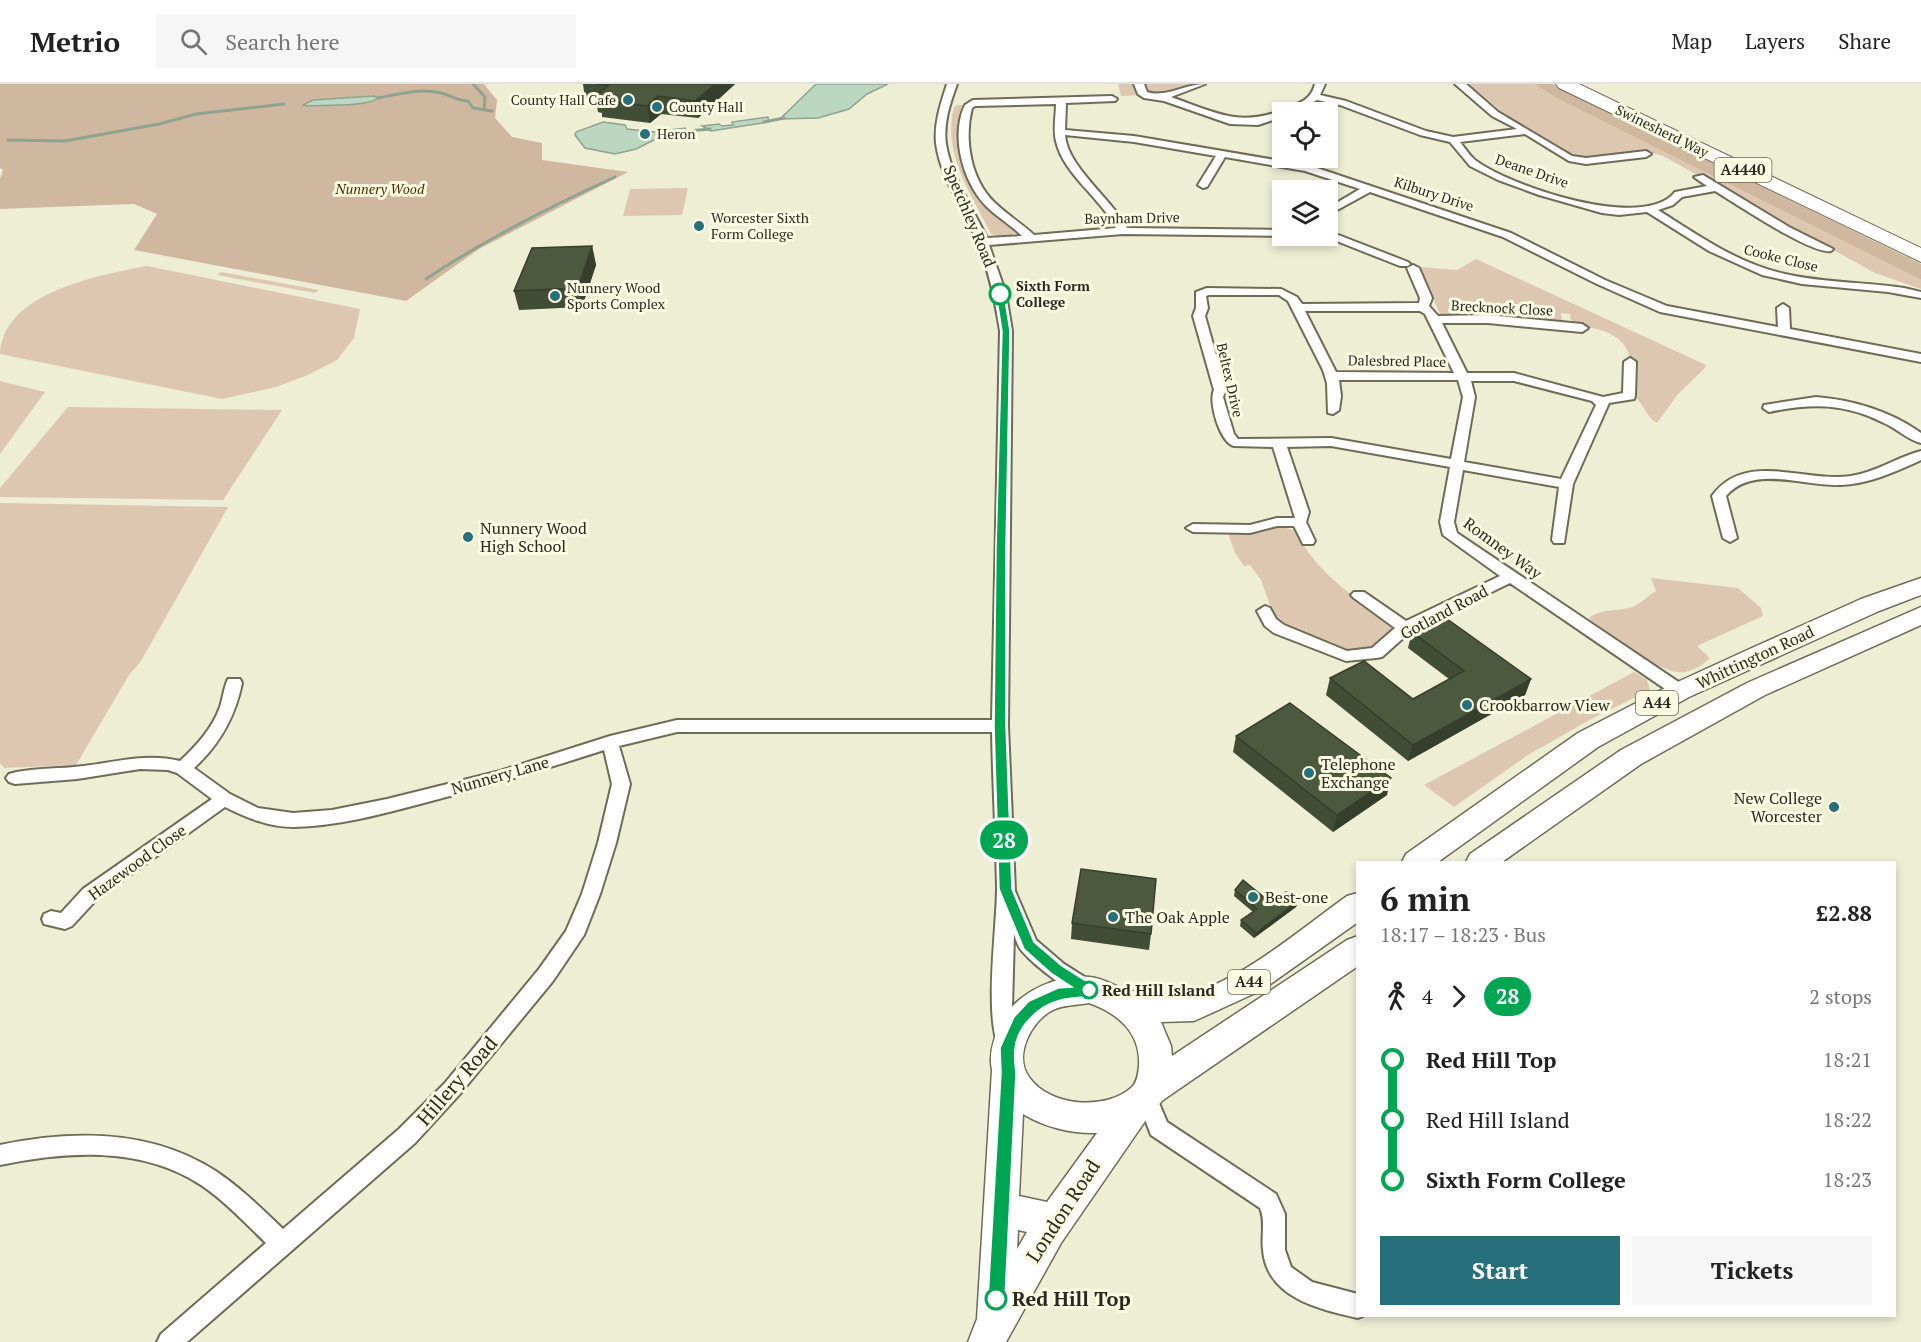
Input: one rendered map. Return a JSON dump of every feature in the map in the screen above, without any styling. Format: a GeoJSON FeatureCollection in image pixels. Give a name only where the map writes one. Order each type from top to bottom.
{"type":"FeatureCollection","features":[{"type":"Feature","properties":{"kind":"highway","name":"Swinesherd Way"},"geometry":{"type":"LineString","coordinates":[[1565,84],[1921,256]]}},
{"type":"Feature","properties":{"kind":"highway","name":"Swinesherd Way"},"geometry":{"type":"LineString","coordinates":[[1585,84],[1921,243]]}},
{"type":"Feature","properties":{"kind":"main road","name":"Whittington Road"},"geometry":{"type":"LineString","coordinates":[[1418,861],[1588,740],[1680,692],[1870,605],[1921,586]]}},
{"type":"Feature","properties":{"kind":"main road","name":"Whittington Road"},"geometry":{"type":"LineString","coordinates":[[1482,861],[1631,757],[1756,689],[1921,615]]}},
{"type":"Feature","properties":{"kind":"main road","name":"A44"},"geometry":{"type":"LineString","coordinates":[[1122,1003],[1158,1008],[1194,1007],[1251,981],[1356,906]]}},
{"type":"Feature","properties":{"kind":"main road","name":"A44"},"geometry":{"type":"LineString","coordinates":[[1145,1096],[1156,1067],[1155,1042],[1142,1018],[1122,1003],[1106,994],[1089,990],[1058,994],[1034,1005],[1019,1021],[1008,1060],[1019,1092],[1036,1106],[1062,1115],[1086,1118],[1111,1116],[1145,1096],[1356,950]]}},
{"type":"Feature","properties":{"kind":"main road","name":"Spetchley Road"},"geometry":{"type":"LineString","coordinates":[[999,1251],[1008,1060]]}},
{"type":"Feature","properties":{"kind":"main road","name":"London Road"},"geometry":{"type":"LineString","coordinates":[[991,1332],[1054,1221],[1145,1096]]}},
{"type":"Feature","properties":{"kind":"main road"},"geometry":{"type":"LineString","coordinates":[[1001,1209],[1054,1221]]}},
{"type":"Feature","properties":{"kind":"main road","name":"London Road"},"geometry":{"type":"LineString","coordinates":[[991,1332],[999,1251]]}},
{"type":"Feature","properties":{"kind":"street","name":"Spetchley Road"},"geometry":{"type":"LineString","coordinates":[[952,84],[943,111],[941,143],[951,175],[983,242],[1000,294],[1006,331],[1000,726],[1006,889],[1002,1007],[1008,1060]]}},
{"type":"Feature","properties":{"kind":"street"},"geometry":{"type":"LineString","coordinates":[[1139,84],[1143,94],[1161,97],[1230,121],[1258,122],[1272,117]]}},
{"type":"Feature","properties":{"kind":"street"},"geometry":{"type":"LineString","coordinates":[[1161,97],[1200,84]]}},
{"type":"Feature","properties":{"kind":"street"},"geometry":{"type":"LineString","coordinates":[[1311,102],[1317,97],[1320,84]]}},
{"type":"Feature","properties":{"kind":"street"},"geometry":{"type":"LineString","coordinates":[[1460,84],[1495,114],[1526,131],[1561,155],[1578,161],[1600,161],[1646,154]]}},
{"type":"Feature","properties":{"kind":"street"},"geometry":{"type":"LineString","coordinates":[[1317,97],[1343,103],[1423,133],[1453,140],[1526,131]]}},
{"type":"Feature","properties":{"kind":"street"},"geometry":{"type":"LineString","coordinates":[[1030,237],[992,205],[981,191],[970,168],[964,148],[965,116],[968,107],[973,103],[1112,99]]}},
{"type":"Feature","properties":{"kind":"street"},"geometry":{"type":"LineString","coordinates":[[1061,100],[1060,132],[1064,150],[1076,169],[1109,207],[1122,231]]}},
{"type":"Feature","properties":{"kind":"street","name":"Kilbury Drive"},"geometry":{"type":"LineString","coordinates":[[1060,132],[1134,139],[1308,168],[1507,235],[1601,282],[1664,309],[1921,358]]}},
{"type":"Feature","properties":{"kind":"street","name":"Deane Drive"},"geometry":{"type":"LineString","coordinates":[[1453,140],[1461,153],[1473,164],[1501,178],[1598,209],[1616,212],[1648,208],[1671,203],[1679,194],[1715,188]]}},
{"type":"Feature","properties":{"kind":"street"},"geometry":{"type":"LineString","coordinates":[[1203,185],[1222,154]]}},
{"type":"Feature","properties":{"kind":"street"},"geometry":{"type":"LineString","coordinates":[[1699,177],[1805,243],[1827,249]]}},
{"type":"Feature","properties":{"kind":"street"},"geometry":{"type":"LineString","coordinates":[[1338,206],[1370,188]]}},
{"type":"Feature","properties":{"kind":"street","name":"Cooke Close"},"geometry":{"type":"LineString","coordinates":[[1648,208],[1717,253],[1757,270],[1816,283],[1894,290],[1921,295]]}},
{"type":"Feature","properties":{"kind":"street","name":"Baynham Drive"},"geometry":{"type":"LineString","coordinates":[[983,242],[1122,231],[1272,233]]}},
{"type":"Feature","properties":{"kind":"street","name":"Romney Way"},"geometry":{"type":"LineString","coordinates":[[1338,238],[1408,266],[1426,298],[1423,307],[1430,312],[1463,377],[1469,397],[1447,522],[1450,535],[1680,692]]}},
{"type":"Feature","properties":{"kind":"street","name":"Beltex Drive"},"geometry":{"type":"LineString","coordinates":[[1298,308],[1293,299],[1281,292],[1207,291],[1200,294],[1202,308],[1199,316],[1220,390],[1216,397],[1228,435],[1234,442],[1244,444],[1331,442],[1566,484]]}},
{"type":"Feature","properties":{"kind":"street"},"geometry":{"type":"LineString","coordinates":[[1298,308],[1423,307]]}},
{"type":"Feature","properties":{"kind":"street","name":"Dalesbred Place"},"geometry":{"type":"LineString","coordinates":[[1298,308],[1303,325],[1311,332],[1331,376],[1336,399],[1333,410]]}},
{"type":"Feature","properties":{"kind":"street"},"geometry":{"type":"LineString","coordinates":[[1783,308],[1784,333]]}},
{"type":"Feature","properties":{"kind":"street","name":"Brecknock Close"},"geometry":{"type":"LineString","coordinates":[[1434,320],[1567,321],[1582,328]]}},
{"type":"Feature","properties":{"kind":"street"},"geometry":{"type":"LineString","coordinates":[[1559,540],[1566,484],[1603,404],[1601,401],[1629,396],[1629,362]]}},
{"type":"Feature","properties":{"kind":"street","name":"Dalesbred Place"},"geometry":{"type":"LineString","coordinates":[[1331,376],[1525,379],[1589,395],[1601,401]]}},
{"type":"Feature","properties":{"kind":"street"},"geometry":{"type":"LineString","coordinates":[[1769,408],[1802,402],[1840,405],[1892,422],[1921,439]]}},
{"type":"Feature","properties":{"kind":"street"},"geometry":{"type":"LineString","coordinates":[[1279,444],[1302,512],[1299,522]]}},
{"type":"Feature","properties":{"kind":"street"},"geometry":{"type":"LineString","coordinates":[[1730,538],[1719,496],[1724,487],[1731,483],[1752,476],[1768,475],[1843,481],[1899,466],[1921,455]]}},
{"type":"Feature","properties":{"kind":"street"},"geometry":{"type":"LineString","coordinates":[[1192,528],[1250,529],[1277,522],[1299,522]]}},
{"type":"Feature","properties":{"kind":"street"},"geometry":{"type":"LineString","coordinates":[[1299,522],[1308,541]]}},
{"type":"Feature","properties":{"kind":"street","name":"Gotland Road"},"geometry":{"type":"LineString","coordinates":[[1265,611],[1270,622],[1279,629],[1334,652],[1355,657],[1376,653],[1405,628],[1510,577]]}},
{"type":"Feature","properties":{"kind":"street"},"geometry":{"type":"LineString","coordinates":[[1359,595],[1405,628]]}},
{"type":"Feature","properties":{"kind":"street"},"geometry":{"type":"LineString","coordinates":[[1267,642],[1279,629]]}},
{"type":"Feature","properties":{"kind":"street"},"geometry":{"type":"LineString","coordinates":[[183,768],[207,747],[215,735],[230,703],[234,683]]}},
{"type":"Feature","properties":{"kind":"street","name":"Nunnery Lane"},"geometry":{"type":"LineString","coordinates":[[15,778],[77,773],[140,763],[168,764],[183,768],[224,799],[264,817],[293,820],[362,812],[502,777],[610,742],[656,730],[709,724],[1000,726]]}},
{"type":"Feature","properties":{"kind":"street","name":"Hillery Road"},"geometry":{"type":"LineString","coordinates":[[169,1342],[408,1136],[452,1089],[540,982],[574,936],[591,894],[620,794],[619,768],[610,742]]}},
{"type":"Feature","properties":{"kind":"street","name":"Hazewood Close"},"geometry":{"type":"LineString","coordinates":[[51,919],[65,921],[90,894],[224,799]]}},
{"type":"Feature","properties":{"kind":"street","name":"Spetchley Road"},"geometry":{"type":"LineString","coordinates":[[1006,889],[1028,945],[1057,970],[1089,990]]}},
{"type":"Feature","properties":{"kind":"street"},"geometry":{"type":"LineString","coordinates":[[1145,1096],[1159,1128],[1268,1201],[1276,1214],[1274,1254],[1284,1278],[1317,1296],[1356,1306]]}},
{"type":"Feature","properties":{"kind":"street"},"geometry":{"type":"LineString","coordinates":[[0,1155],[64,1146],[104,1146],[146,1151],[184,1164],[209,1178],[284,1244]]}},
{"type":"Feature","properties":{"kind":"shaded area"},"geometry":{"type":"Polygon","coordinates":[[[816,84],[888,84],[867,94],[849,109],[818,118],[780,119],[816,84]]]}},
{"type":"Feature","properties":{"kind":"shaded area"},"geometry":{"type":"Polygon","coordinates":[[[1118,84],[1190,84],[1162,94],[1121,96],[1118,84]]]}},
{"type":"Feature","properties":{"kind":"shaded area"},"geometry":{"type":"Polygon","coordinates":[[[1469,84],[1534,84],[1556,98],[1921,280],[1921,289],[1875,273],[1663,156],[1652,153],[1578,159],[1509,118],[1469,84]]]}},
{"type":"Feature","properties":{"kind":"shaded area"},"geometry":{"type":"Polygon","coordinates":[[[374,96],[378,98],[365,103],[303,105],[313,100],[374,96]]]}},
{"type":"Feature","properties":{"kind":"shaded area"},"geometry":{"type":"Polygon","coordinates":[[[964,105],[961,108],[960,151],[977,194],[986,207],[1016,229],[1017,232],[1014,234],[998,236],[991,234],[960,173],[952,141],[951,124],[954,107],[964,105]]]}},
{"type":"Feature","properties":{"kind":"shaded area"},"geometry":{"type":"Polygon","coordinates":[[[768,117],[769,122],[711,131],[702,126],[733,125],[732,122],[768,117]]]}},
{"type":"Feature","properties":{"kind":"shaded area"},"geometry":{"type":"Polygon","coordinates":[[[603,122],[625,125],[627,129],[654,132],[685,128],[688,135],[654,140],[636,149],[615,154],[585,148],[575,135],[576,132],[603,122]]]}},
{"type":"Feature","properties":{"kind":"shaded area"},"geometry":{"type":"Polygon","coordinates":[[[688,188],[682,215],[623,216],[630,189],[688,188]]]}},
{"type":"Feature","properties":{"kind":"shaded area"},"geometry":{"type":"Polygon","coordinates":[[[1476,259],[1706,365],[1678,394],[1657,423],[1634,396],[1633,373],[1625,346],[1609,333],[1577,324],[1571,320],[1570,314],[1561,313],[1562,319],[1557,323],[1441,317],[1420,267],[1457,270],[1476,259]]]}},
{"type":"Feature","properties":{"kind":"shaded area"},"geometry":{"type":"Polygon","coordinates":[[[147,266],[360,309],[354,338],[337,360],[308,375],[276,387],[222,399],[0,354],[5,333],[18,315],[35,301],[81,281],[147,266]]]}},
{"type":"Feature","properties":{"kind":"shaded area"},"geometry":{"type":"Polygon","coordinates":[[[221,272],[319,290],[315,293],[217,275],[221,272]]]}},
{"type":"Feature","properties":{"kind":"shaded area"},"geometry":{"type":"Polygon","coordinates":[[[0,381],[45,392],[0,454],[0,381]]]}},
{"type":"Feature","properties":{"kind":"shaded area"},"geometry":{"type":"Polygon","coordinates":[[[68,407],[282,410],[223,500],[0,497],[0,488],[68,407]]]}},
{"type":"Feature","properties":{"kind":"shaded area"},"geometry":{"type":"Polygon","coordinates":[[[0,503],[228,507],[141,661],[129,675],[76,765],[4,768],[0,763],[0,503]]]}},
{"type":"Feature","properties":{"kind":"shaded area"},"geometry":{"type":"Polygon","coordinates":[[[1280,526],[1296,531],[1314,560],[1326,573],[1368,607],[1397,626],[1373,646],[1351,651],[1342,650],[1279,622],[1272,611],[1261,580],[1250,565],[1244,566],[1235,553],[1228,533],[1253,533],[1280,526]]]}},
{"type":"Feature","properties":{"kind":"shaded area"},"geometry":{"type":"Polygon","coordinates":[[[1651,578],[1738,588],[1761,608],[1763,616],[1697,646],[1710,658],[1698,667],[1685,672],[1663,668],[1636,653],[1590,620],[1590,617],[1600,612],[1638,604],[1656,591],[1651,578]]]}},
{"type":"Feature","properties":{"kind":"shaded area"},"geometry":{"type":"Polygon","coordinates":[[[1634,672],[1647,680],[1650,690],[1593,718],[1528,755],[1454,807],[1424,785],[1634,672]]]}},
{"type":"Feature","properties":{"kind":"green space","name":"Nunnery Wood"},"geometry":{"type":"Polygon","coordinates":[[[0,84],[484,84],[497,100],[495,118],[512,137],[542,143],[542,160],[628,172],[479,249],[406,301],[134,250],[157,214],[134,204],[0,209],[0,179],[3,170],[0,168],[0,84]]]}},
{"type":"Feature","properties":{"kind":"green space"},"geometry":{"type":"Polygon","coordinates":[[[1534,84],[1553,84],[1921,264],[1921,280],[1556,98],[1534,84]]]}},
{"type":"Feature","properties":{"kind":"building"},"geometry":{"type":"Polygon","coordinates":[[[596,84],[715,84],[695,101],[658,96],[647,106],[599,100],[603,96],[596,95],[608,86],[596,84]]]}},
{"type":"Feature","properties":{"kind":"building"},"geometry":{"type":"Polygon","coordinates":[[[592,246],[578,288],[514,291],[532,248],[592,246]]]}},
{"type":"Feature","properties":{"kind":"building","name":"Crookbarrow View"},"geometry":{"type":"Polygon","coordinates":[[[1443,616],[1531,679],[1413,745],[1330,678],[1364,661],[1413,699],[1464,671],[1412,632],[1443,616]]]}},
{"type":"Feature","properties":{"kind":"building","name":"Telephone Exchange"},"geometry":{"type":"Polygon","coordinates":[[[1290,703],[1391,778],[1337,815],[1236,736],[1290,703]]]}},
{"type":"Feature","properties":{"kind":"building","name":"The Oak Apple"},"geometry":{"type":"Polygon","coordinates":[[[1081,869],[1156,879],[1151,934],[1072,923],[1081,869]]]}},
{"type":"Feature","properties":{"kind":"building"},"geometry":{"type":"Polygon","coordinates":[[[1243,880],[1271,903],[1286,892],[1298,901],[1256,933],[1241,920],[1257,909],[1235,890],[1243,880]]]}},
{"type":"Feature","properties":{"kind":"waterway"},"geometry":{"type":"LineString","coordinates":[[473,84],[485,97],[484,109]]}},
{"type":"Feature","properties":{"kind":"waterway"},"geometry":{"type":"LineString","coordinates":[[378,98],[425,91],[445,94],[468,101],[473,108],[492,111]]}},
{"type":"Feature","properties":{"kind":"waterway"},"geometry":{"type":"LineString","coordinates":[[8,140],[65,141],[159,124],[196,114],[284,104]]}},
{"type":"Feature","properties":{"kind":"waterway"},"geometry":{"type":"LineString","coordinates":[[764,122],[784,118]]}},
{"type":"Feature","properties":{"kind":"waterway"},"geometry":{"type":"LineString","coordinates":[[688,131],[710,129]]}},
{"type":"Feature","properties":{"kind":"waterway"},"geometry":{"type":"LineString","coordinates":[[426,279],[518,224],[615,177]]}},
{"type":"Feature","properties":{"kind":"bus line","name":"28"},"geometry":{"type":"LineString","coordinates":[[996,1299],[1008,1073],[1007,1048],[1019,1021],[1034,1005],[1058,994],[1089,990],[1057,970],[1028,945],[1006,889],[1000,726],[1006,331],[1000,294]]}},
{"type":"Feature","properties":{"kind":"place","name":"County Hall Cafe"},"geometry":{"type":"Point","coordinates":[628,100]}},
{"type":"Feature","properties":{"kind":"place","name":"County Hall"},"geometry":{"type":"Point","coordinates":[657,107]}},
{"type":"Feature","properties":{"kind":"place","name":"Heron"},"geometry":{"type":"Point","coordinates":[645,134]}},
{"type":"Feature","properties":{"kind":"place","name":"Worcester Sixth Form College"},"geometry":{"type":"Point","coordinates":[699,226]}},
{"type":"Feature","properties":{"kind":"place","name":"Sixth Form College"},"geometry":{"type":"Point","coordinates":[1000,294]}},
{"type":"Feature","properties":{"kind":"place","name":"Nunnery Wood Sports Complex"},"geometry":{"type":"Point","coordinates":[555,296]}},
{"type":"Feature","properties":{"kind":"place","name":"Nunnery Wood High School"},"geometry":{"type":"Point","coordinates":[468,537]}},
{"type":"Feature","properties":{"kind":"place","name":"Crookbarrow View"},"geometry":{"type":"Point","coordinates":[1467,705]}},
{"type":"Feature","properties":{"kind":"place","name":"Telephone Exchange"},"geometry":{"type":"Point","coordinates":[1309,773]}},
{"type":"Feature","properties":{"kind":"place","name":"New College Worcester"},"geometry":{"type":"Point","coordinates":[1834,807]}},
{"type":"Feature","properties":{"kind":"place","name":"Best-one"},"geometry":{"type":"Point","coordinates":[1253,897]}},
{"type":"Feature","properties":{"kind":"place","name":"The Oak Apple"},"geometry":{"type":"Point","coordinates":[1113,917]}},
{"type":"Feature","properties":{"kind":"place","name":"Red Hill Island"},"geometry":{"type":"Point","coordinates":[1089,990]}},
{"type":"Feature","properties":{"kind":"place","name":"Red Hill Top"},"geometry":{"type":"Point","coordinates":[996,1299]}}]}
